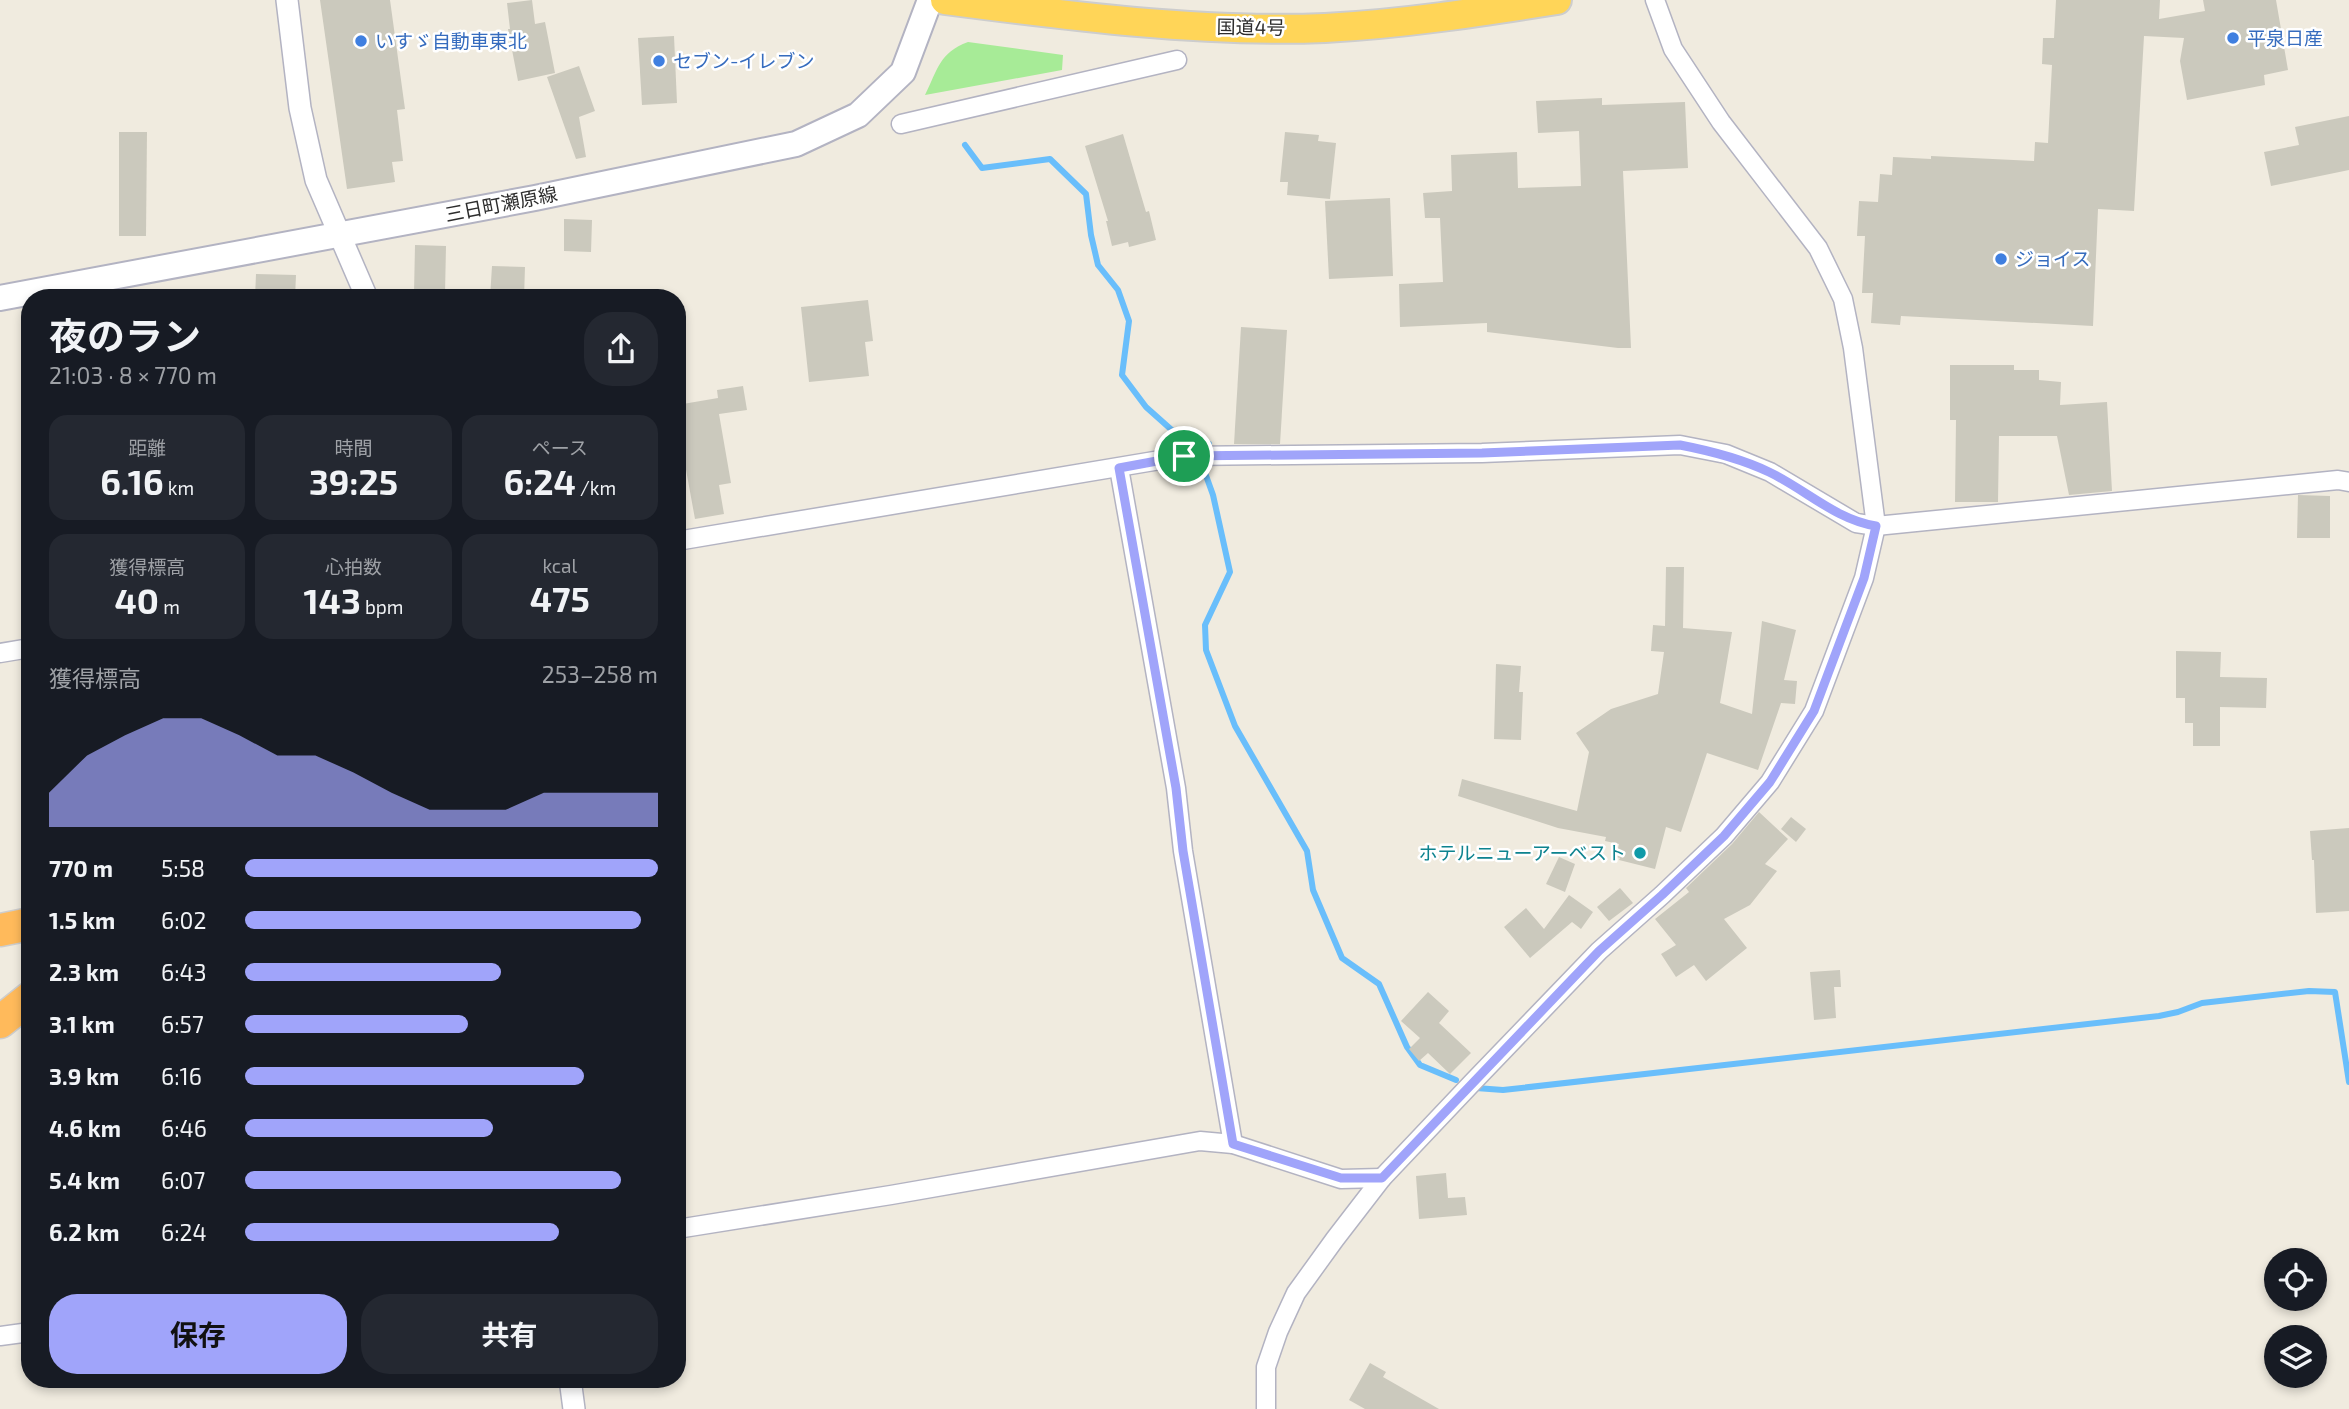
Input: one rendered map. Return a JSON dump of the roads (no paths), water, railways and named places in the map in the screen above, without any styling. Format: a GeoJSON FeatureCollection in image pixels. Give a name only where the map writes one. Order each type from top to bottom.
{"type":"FeatureCollection","features":[{"type":"Feature","properties":{"kind":"highway","name":"国道4号"},"geometry":{"type":"LineString","coordinates":[[945,0],[1026,11],[1213,27],[1325,28],[1436,18],[1557,0]]}},
{"type":"Feature","properties":{"kind":"highway"},"geometry":{"type":"LineString","coordinates":[[0,930],[21,926]]}},
{"type":"Feature","properties":{"kind":"highway"},"geometry":{"type":"LineString","coordinates":[[0,1022],[21,1005]]}},
{"type":"Feature","properties":{"kind":"main road","name":"三日町瀬原線"},"geometry":{"type":"LineString","coordinates":[[49,289],[340,235],[796,144],[858,116],[904,72],[930,0]]}},
{"type":"Feature","properties":{"kind":"main road","name":"三日町瀬原線"},"geometry":{"type":"LineString","coordinates":[[0,298],[21,294]]}},
{"type":"Feature","properties":{"kind":"street"},"geometry":{"type":"LineString","coordinates":[[287,0],[300,108],[316,180],[363,289]]}},
{"type":"Feature","properties":{"kind":"street"},"geometry":{"type":"LineString","coordinates":[[1266,1409],[1266,1367],[1296,1293],[1382,1178],[1599,951],[1724,836],[1770,782],[1814,711],[1864,578],[1876,526],[1853,348],[1843,299],[1818,248],[1721,122],[1673,49],[1655,0]]}},
{"type":"Feature","properties":{"kind":"street"},"geometry":{"type":"LineString","coordinates":[[901,124],[1177,60]]}},
{"type":"Feature","properties":{"kind":"street"},"geometry":{"type":"LineString","coordinates":[[686,540],[1184,456],[1482,453],[1680,445],[1726,454],[1770,472],[1856,523],[1876,526],[2337,480],[2349,482]]}},
{"type":"Feature","properties":{"kind":"street"},"geometry":{"type":"LineString","coordinates":[[1119,468],[1176,788],[1183,851],[1233,1144]]}},
{"type":"Feature","properties":{"kind":"street"},"geometry":{"type":"LineString","coordinates":[[0,653],[21,650]]}},
{"type":"Feature","properties":{"kind":"street"},"geometry":{"type":"LineString","coordinates":[[686,1228],[1200,1141],[1233,1144],[1341,1178],[1382,1178]]}},
{"type":"Feature","properties":{"kind":"street"},"geometry":{"type":"LineString","coordinates":[[0,1336],[21,1333]]}},
{"type":"Feature","properties":{"kind":"street"},"geometry":{"type":"LineString","coordinates":[[570,1388],[574,1409]]}},
{"type":"Feature","properties":{"kind":"waterway"},"geometry":{"type":"LineString","coordinates":[[965,145],[982,168],[1050,159],[1086,194],[1098,265],[1118,290],[1129,321],[1122,375],[1146,407],[1183,440],[1209,444],[1204,470],[1213,495],[1230,572],[1205,625],[1206,650],[1235,726],[1307,851],[1313,890],[1342,958],[1379,984],[1407,1047],[1420,1065],[1456,1080]]}},
{"type":"Feature","properties":{"kind":"waterway"},"geometry":{"type":"LineString","coordinates":[[1476,1088],[1503,1090],[2159,1016],[2202,1003],[2309,991],[2335,992],[2349,1082]]}},
{"type":"Feature","properties":{"kind":"place","name":"平泉日産"},"geometry":{"type":"Point","coordinates":[2233,38]}},
{"type":"Feature","properties":{"kind":"place","name":"いすゞ自動車東北"},"geometry":{"type":"Point","coordinates":[361,41]}},
{"type":"Feature","properties":{"kind":"place","name":"セブン-イレブン"},"geometry":{"type":"Point","coordinates":[659,61]}},
{"type":"Feature","properties":{"kind":"place","name":"ジョイス"},"geometry":{"type":"Point","coordinates":[2001,259]}},
{"type":"Feature","properties":{"kind":"place","name":"ホテルニューアーベスト"},"geometry":{"type":"Point","coordinates":[1640,853]}}]}
